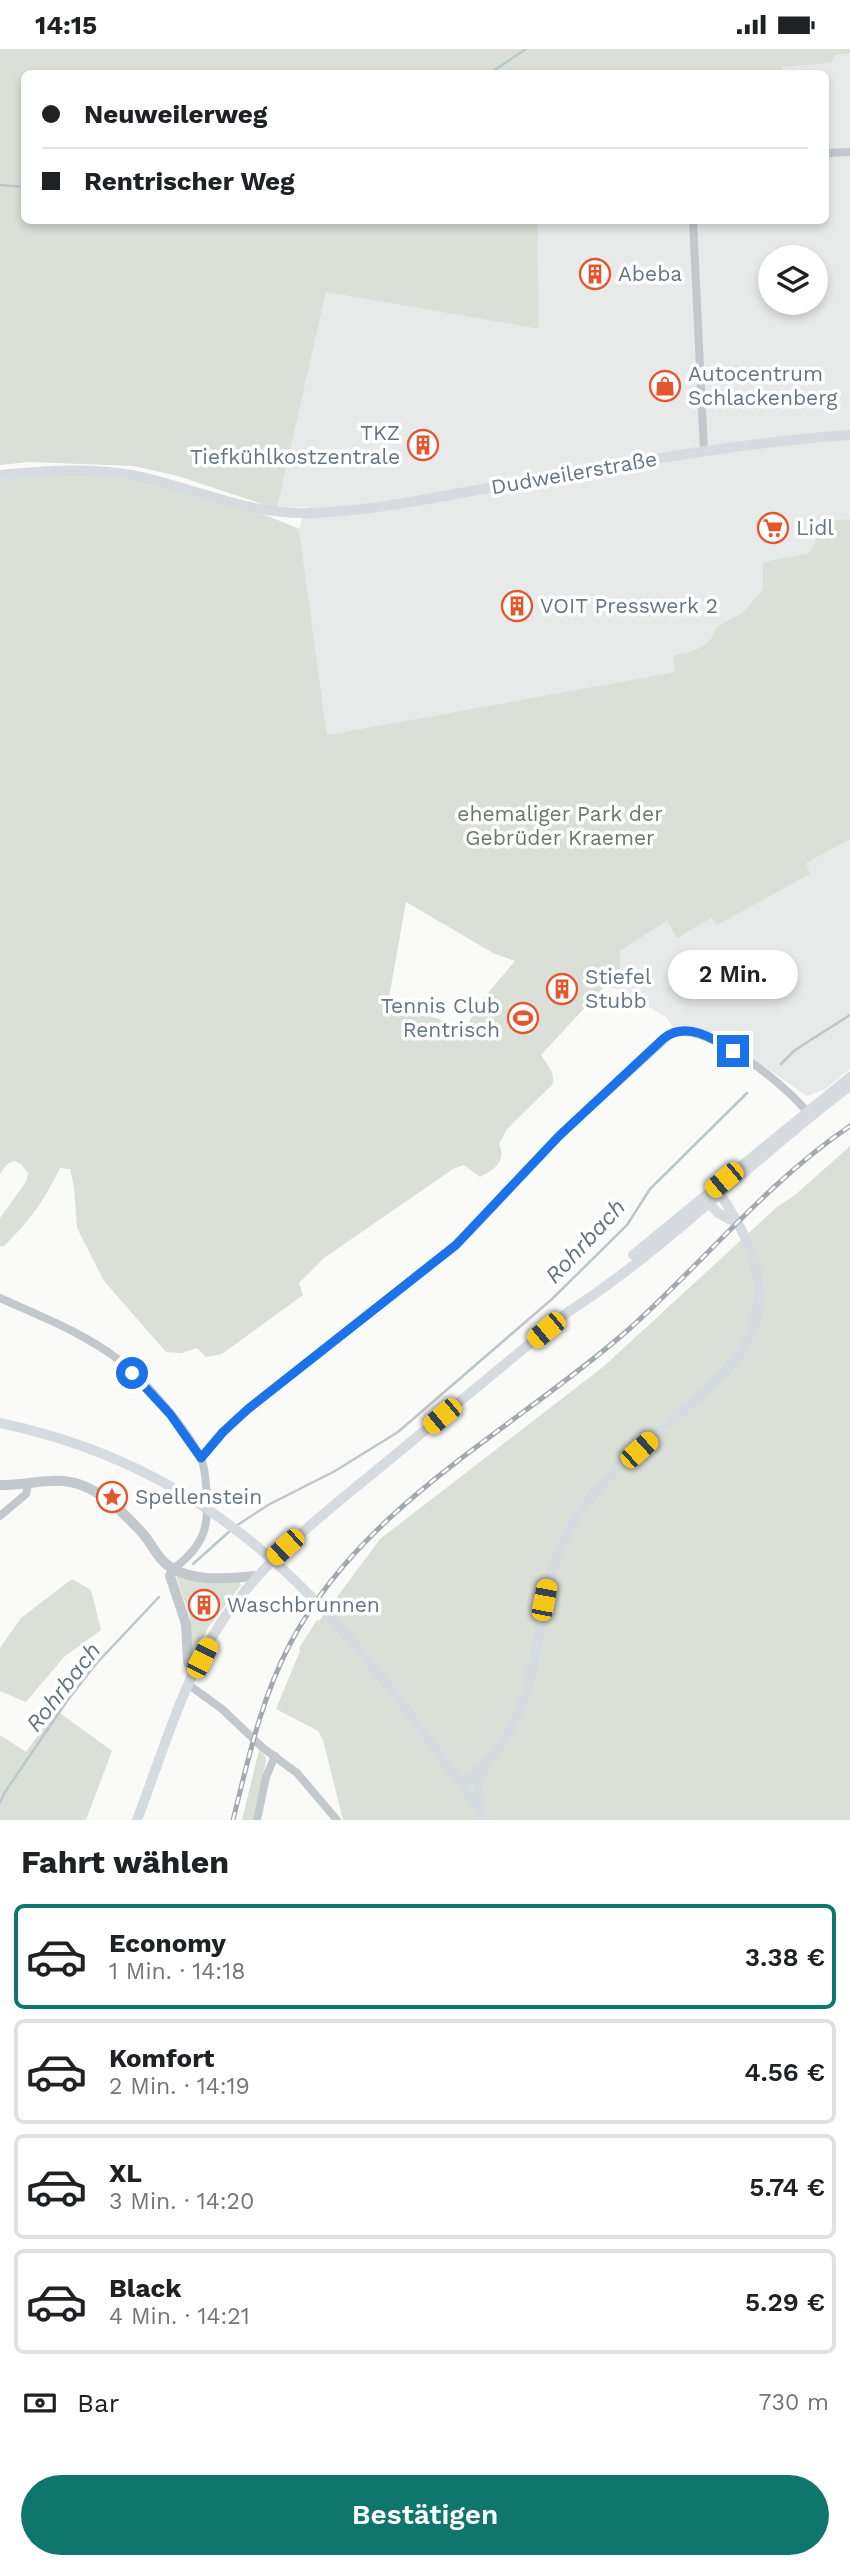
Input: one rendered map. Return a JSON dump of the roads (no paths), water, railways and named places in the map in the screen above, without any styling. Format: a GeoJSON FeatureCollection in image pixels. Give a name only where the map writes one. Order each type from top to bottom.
{"type":"FeatureCollection","features":[{"type":"Feature","properties":{"kind":"main road","name":"Dudweilerstraße"},"geometry":{"type":"LineString","coordinates":[[0,475],[74,471],[130,475],[259,509],[298,514],[340,512],[704,451],[850,435]]}},
{"type":"Feature","properties":{"kind":"main road"},"geometry":{"type":"LineString","coordinates":[[708,1198],[720,1194],[850,1077]]}},
{"type":"Feature","properties":{"kind":"main road"},"geometry":{"type":"LineString","coordinates":[[141,1819],[191,1680],[218,1629],[257,1576],[296,1537],[568,1312],[589,1299],[809,1114],[850,1086]]}},
{"type":"Feature","properties":{"kind":"main road"},"geometry":{"type":"LineString","coordinates":[[460,1784],[486,1763],[514,1724],[529,1689],[548,1583],[557,1557],[579,1515],[618,1468],[722,1375],[751,1333],[758,1300],[757,1274],[750,1247],[720,1194]]}},
{"type":"Feature","properties":{"kind":"main road"},"geometry":{"type":"LineString","coordinates":[[708,1198],[718,1213],[735,1222]]}},
{"type":"Feature","properties":{"kind":"main road"},"geometry":{"type":"LineString","coordinates":[[0,1423],[61,1438],[150,1475],[228,1523],[289,1572],[332,1617],[377,1671],[484,1817]]}},
{"type":"Feature","properties":{"kind":"main road"},"geometry":{"type":"LineString","coordinates":[[484,1817],[477,1795],[486,1763]]}},
{"type":"Feature","properties":{"kind":"street"},"geometry":{"type":"LineString","coordinates":[[829,153],[850,152]]}},
{"type":"Feature","properties":{"kind":"street"},"geometry":{"type":"LineString","coordinates":[[693,224],[704,451]]}},
{"type":"Feature","properties":{"kind":"street"},"geometry":{"type":"LineString","coordinates":[[201,1458],[223,1432],[248,1409],[456,1245],[559,1136],[673,1032],[695,1032],[719,1042],[778,1084],[809,1114]]}},
{"type":"Feature","properties":{"kind":"street"},"geometry":{"type":"LineString","coordinates":[[0,1298],[55,1323],[118,1359],[170,1414],[201,1458],[207,1497],[205,1532],[170,1576],[186,1623],[191,1680],[250,1738],[303,1778],[337,1820]]}},
{"type":"Feature","properties":{"kind":"street"},"geometry":{"type":"LineString","coordinates":[[0,1495],[3,1485],[60,1481],[89,1488],[134,1525],[173,1569],[199,1577],[220,1579],[257,1576]]}},
{"type":"Feature","properties":{"kind":"street"},"geometry":{"type":"LineString","coordinates":[[0,1516],[26,1494],[27,1485]]}},
{"type":"Feature","properties":{"kind":"street"},"geometry":{"type":"LineString","coordinates":[[257,1820],[275,1756]]}},
{"type":"Feature","properties":{"kind":"waterway"},"geometry":{"type":"LineString","coordinates":[[494,70],[526,49]]}},
{"type":"Feature","properties":{"kind":"waterway"},"geometry":{"type":"LineString","coordinates":[[0,185],[21,187]]}},
{"type":"Feature","properties":{"kind":"waterway","name":"Rohrbach"},"geometry":{"type":"LineString","coordinates":[[781,1064],[795,1050],[850,1015]]}},
{"type":"Feature","properties":{"kind":"waterway","name":"Rohrbach"},"geometry":{"type":"LineString","coordinates":[[236,1526],[268,1505],[335,1471],[398,1432],[552,1299],[627,1225],[650,1189],[747,1093]]}},
{"type":"Feature","properties":{"kind":"waterway","name":"Rohrbach"},"geometry":{"type":"LineString","coordinates":[[193,1564],[231,1530]]}},
{"type":"Feature","properties":{"kind":"waterway","name":"Rohrbach"},"geometry":{"type":"LineString","coordinates":[[0,1803],[67,1701],[95,1665],[159,1597]]}},
{"type":"Feature","properties":{"kind":"railway"},"geometry":{"type":"LineString","coordinates":[[233,1820],[256,1730],[280,1665],[321,1594],[358,1550],[399,1509],[444,1472],[628,1330],[763,1197],[850,1126]]}},
{"type":"Feature","properties":{"kind":"place","name":"Abeba"},"geometry":{"type":"Point","coordinates":[595,274]}},
{"type":"Feature","properties":{"kind":"place","name":"Autocentrum Schlackenberg"},"geometry":{"type":"Point","coordinates":[665,386]}},
{"type":"Feature","properties":{"kind":"place","name":"TKZ Tiefkühlkostzentrale"},"geometry":{"type":"Point","coordinates":[423,445]}},
{"type":"Feature","properties":{"kind":"place","name":"Lidl"},"geometry":{"type":"Point","coordinates":[773,528]}},
{"type":"Feature","properties":{"kind":"place","name":"VOIT Presswerk 2"},"geometry":{"type":"Point","coordinates":[517,606]}},
{"type":"Feature","properties":{"kind":"place","name":"Stiefel Stubb"},"geometry":{"type":"Point","coordinates":[562,989]}},
{"type":"Feature","properties":{"kind":"place","name":"Tennis Club Rentrisch"},"geometry":{"type":"Point","coordinates":[523,1018]}},
{"type":"Feature","properties":{"kind":"place","name":"Spellenstein"},"geometry":{"type":"Point","coordinates":[112,1497]}},
{"type":"Feature","properties":{"kind":"place","name":"Waschbrunnen"},"geometry":{"type":"Point","coordinates":[204,1605]}},
{"type":"Feature","properties":{"kind":"park label","name":"ehemaliger Park der Gebrüder Kraemer"},"geometry":{"type":"Point","coordinates":[560,826]}}]}
